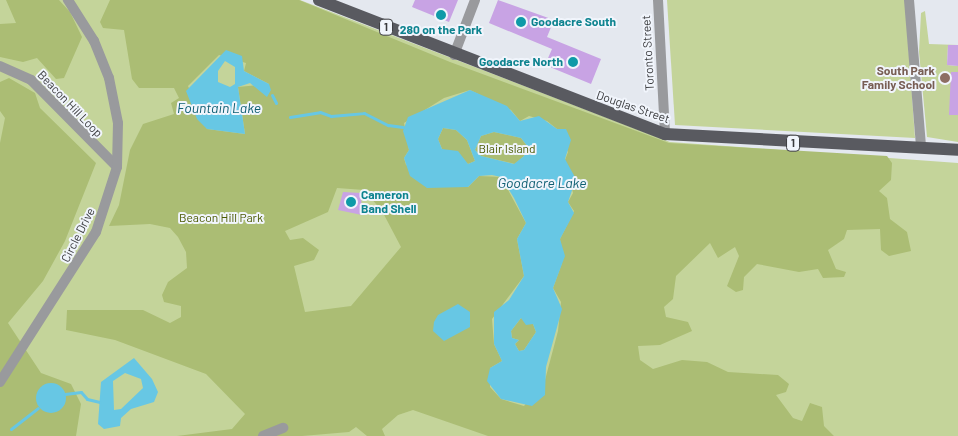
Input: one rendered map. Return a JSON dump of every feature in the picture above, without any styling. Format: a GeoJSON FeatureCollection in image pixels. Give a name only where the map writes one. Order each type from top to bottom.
{"type":"FeatureCollection","features":[{"type":"Feature","properties":{"kind":"main road","name":"Douglas Street"},"geometry":{"type":"LineString","coordinates":[[319,0],[454,55],[665,134],[958,150]]}},
{"type":"Feature","properties":{"kind":"street","name":"Circle Drive"},"geometry":{"type":"LineString","coordinates":[[0,382],[50,310],[96,232],[117,167],[118,123],[109,78],[94,41],[68,0]]}},
{"type":"Feature","properties":{"kind":"street"},"geometry":{"type":"LineString","coordinates":[[454,55],[475,0]]}},
{"type":"Feature","properties":{"kind":"street","name":"Toronto Street"},"geometry":{"type":"LineString","coordinates":[[658,0],[665,134]]}},
{"type":"Feature","properties":{"kind":"street"},"geometry":{"type":"LineString","coordinates":[[909,0],[921,147]]}},
{"type":"Feature","properties":{"kind":"street","name":"Beacon Hill Loop"},"geometry":{"type":"LineString","coordinates":[[0,66],[31,80],[117,167]]}},
{"type":"Feature","properties":{"kind":"street"},"geometry":{"type":"LineString","coordinates":[[263,436],[283,428]]}},
{"type":"Feature","properties":{"kind":"green space","name":"Beacon Hill Park"},"geometry":{"type":"Polygon","coordinates":[[[0,0],[300,0],[670,142],[958,163],[958,436],[0,436],[0,0]]]}},
{"type":"Feature","properties":{"kind":"green space"},"geometry":{"type":"Polygon","coordinates":[[[6,0],[59,0],[70,12],[82,37],[64,78],[56,79],[37,58],[23,62],[0,57],[0,24],[16,23],[6,0]]]}},
{"type":"Feature","properties":{"kind":"green space"},"geometry":{"type":"Polygon","coordinates":[[[110,0],[299,0],[450,62],[669,143],[887,156],[892,163],[891,180],[879,191],[887,198],[890,219],[907,232],[911,251],[889,256],[881,250],[880,229],[847,230],[844,239],[828,250],[836,269],[846,272],[844,277],[823,278],[818,269],[799,272],[757,264],[744,277],[743,290],[736,292],[727,286],[739,256],[735,247],[718,258],[710,243],[676,276],[673,299],[664,307],[666,317],[688,322],[692,331],[660,345],[638,346],[640,360],[653,369],[682,360],[707,362],[728,372],[778,375],[789,384],[786,392],[776,395],[793,418],[802,421],[810,403],[822,407],[824,426],[834,436],[488,436],[413,410],[398,415],[382,429],[385,436],[367,436],[356,427],[349,432],[302,436],[177,436],[232,429],[245,414],[206,374],[115,340],[66,330],[67,310],[143,310],[170,323],[181,317],[181,306],[164,302],[162,295],[168,282],[187,268],[186,252],[178,237],[170,228],[150,224],[109,226],[119,205],[130,150],[143,124],[174,114],[171,103],[179,98],[174,88],[139,88],[132,79],[124,30],[103,28],[100,22],[110,0]],[[219,55],[188,86],[207,129],[245,134],[238,87],[269,84],[244,71],[246,63],[219,55]],[[470,90],[444,98],[404,123],[409,150],[404,158],[406,165],[468,187],[479,176],[501,177],[526,223],[517,239],[524,276],[492,319],[494,344],[502,361],[490,368],[490,387],[501,399],[524,406],[545,380],[558,331],[561,302],[553,288],[562,263],[560,239],[574,211],[568,202],[573,193],[565,160],[568,152],[557,129],[547,121],[529,116],[520,121],[511,110],[470,90]],[[337,188],[328,212],[285,231],[290,240],[303,238],[319,250],[314,260],[294,266],[305,312],[351,306],[401,247],[382,211],[364,190],[337,188]]]}},
{"type":"Feature","properties":{"kind":"green space"},"geometry":{"type":"Polygon","coordinates":[[[667,0],[905,0],[915,138],[675,125],[667,0]]]}},
{"type":"Feature","properties":{"kind":"green space","name":"South Park Family School"},"geometry":{"type":"Polygon","coordinates":[[[925,11],[929,44],[958,45],[948,45],[947,65],[958,66],[958,142],[927,137],[919,52],[921,13],[925,11]]]}},
{"type":"Feature","properties":{"kind":"green space"},"geometry":{"type":"Polygon","coordinates":[[[9,78],[35,93],[40,108],[96,163],[65,241],[43,281],[8,323],[41,373],[71,384],[81,404],[76,436],[0,436],[0,143],[5,118],[0,111],[0,82],[9,78]]]}},
{"type":"Feature","properties":{"kind":"green space"},"geometry":{"type":"Polygon","coordinates":[[[443,128],[456,130],[467,140],[475,161],[468,164],[442,149],[438,139],[443,128]]]}},
{"type":"Feature","properties":{"kind":"green space","name":"Blair Island"},"geometry":{"type":"Polygon","coordinates":[[[494,132],[521,138],[528,147],[524,156],[515,164],[481,156],[475,150],[481,136],[494,132]]]}},
{"type":"Feature","properties":{"kind":"green space"},"geometry":{"type":"Polygon","coordinates":[[[521,318],[533,324],[536,332],[524,350],[519,351],[515,344],[519,340],[512,338],[511,331],[521,318]]]}},
{"type":"Feature","properties":{"kind":"water","name":"Fountain Lake"},"geometry":{"type":"Polygon","coordinates":[[[226,50],[242,56],[244,71],[269,84],[271,90],[267,97],[250,83],[238,87],[245,134],[207,129],[197,119],[186,91],[226,50]],[[225,61],[218,71],[218,82],[230,87],[235,84],[235,67],[225,61]]]}},
{"type":"Feature","properties":{"kind":"water","name":"Goodacre Lake"},"geometry":{"type":"Polygon","coordinates":[[[470,90],[507,106],[520,121],[539,116],[557,129],[566,129],[571,140],[565,159],[576,179],[568,202],[574,213],[560,239],[565,256],[553,288],[562,309],[546,367],[545,395],[532,406],[501,399],[487,381],[490,368],[502,361],[494,344],[494,312],[509,300],[524,276],[517,239],[526,223],[501,177],[492,175],[479,176],[468,187],[427,188],[410,176],[404,158],[409,150],[403,131],[408,117],[470,90]],[[443,128],[438,139],[442,149],[458,151],[468,164],[475,161],[467,140],[456,130],[443,128]],[[494,132],[481,136],[475,150],[481,156],[514,164],[524,156],[528,147],[521,138],[494,132]],[[521,318],[511,331],[512,338],[519,340],[515,344],[519,351],[524,350],[536,332],[533,324],[526,325],[521,318]]]}},
{"type":"Feature","properties":{"kind":"water"},"geometry":{"type":"Polygon","coordinates":[[[458,304],[470,312],[470,327],[444,341],[433,331],[434,322],[438,315],[458,304]]]}},
{"type":"Feature","properties":{"kind":"water"},"geometry":{"type":"Polygon","coordinates":[[[134,358],[152,379],[158,392],[154,402],[131,409],[121,418],[120,426],[104,429],[98,424],[101,382],[134,358]],[[125,373],[113,381],[114,410],[121,409],[143,388],[141,379],[125,373]]]}},
{"type":"Feature","properties":{"kind":"water"},"geometry":{"type":"Polygon","coordinates":[[[51,383],[62,387],[66,398],[62,409],[51,413],[40,409],[36,398],[40,387],[51,383]]]}},
{"type":"Feature","properties":{"kind":"building","name":"280 on the Park"},"geometry":{"type":"Polygon","coordinates":[[[415,0],[458,0],[449,22],[412,7],[415,0]]]}},
{"type":"Feature","properties":{"kind":"building"},"geometry":{"type":"Polygon","coordinates":[[[498,0],[554,20],[547,37],[601,59],[591,84],[545,65],[552,49],[489,23],[498,0]]]}},
{"type":"Feature","properties":{"kind":"building"},"geometry":{"type":"Polygon","coordinates":[[[948,45],[958,45],[958,66],[947,65],[948,45]]]}},
{"type":"Feature","properties":{"kind":"building"},"geometry":{"type":"Polygon","coordinates":[[[951,72],[958,72],[958,115],[949,115],[951,72]]]}},
{"type":"Feature","properties":{"kind":"building","name":"Cameron Band Shell"},"geometry":{"type":"Polygon","coordinates":[[[343,192],[361,193],[362,215],[338,210],[343,192]]]}},
{"type":"Feature","properties":{"kind":"waterway"},"geometry":{"type":"LineString","coordinates":[[272,95],[276,103]]}},
{"type":"Feature","properties":{"kind":"waterway"},"geometry":{"type":"LineString","coordinates":[[290,117],[320,112],[331,116],[364,113],[388,125],[403,127]]}},
{"type":"Feature","properties":{"kind":"waterway"},"geometry":{"type":"LineString","coordinates":[[65,394],[81,392],[87,399],[100,402]]}},
{"type":"Feature","properties":{"kind":"waterway"},"geometry":{"type":"LineString","coordinates":[[11,429],[38,408]]}},
{"type":"Feature","properties":{"kind":"place","name":"280 on the Park"},"geometry":{"type":"Point","coordinates":[441,15]}},
{"type":"Feature","properties":{"kind":"place","name":"Goodacre South"},"geometry":{"type":"Point","coordinates":[521,22]}},
{"type":"Feature","properties":{"kind":"place","name":"Goodacre North"},"geometry":{"type":"Point","coordinates":[573,62]}},
{"type":"Feature","properties":{"kind":"place","name":"South Park Family School"},"geometry":{"type":"Point","coordinates":[945,78]}},
{"type":"Feature","properties":{"kind":"place","name":"Cameron Band Shell"},"geometry":{"type":"Point","coordinates":[351,202]}}]}
